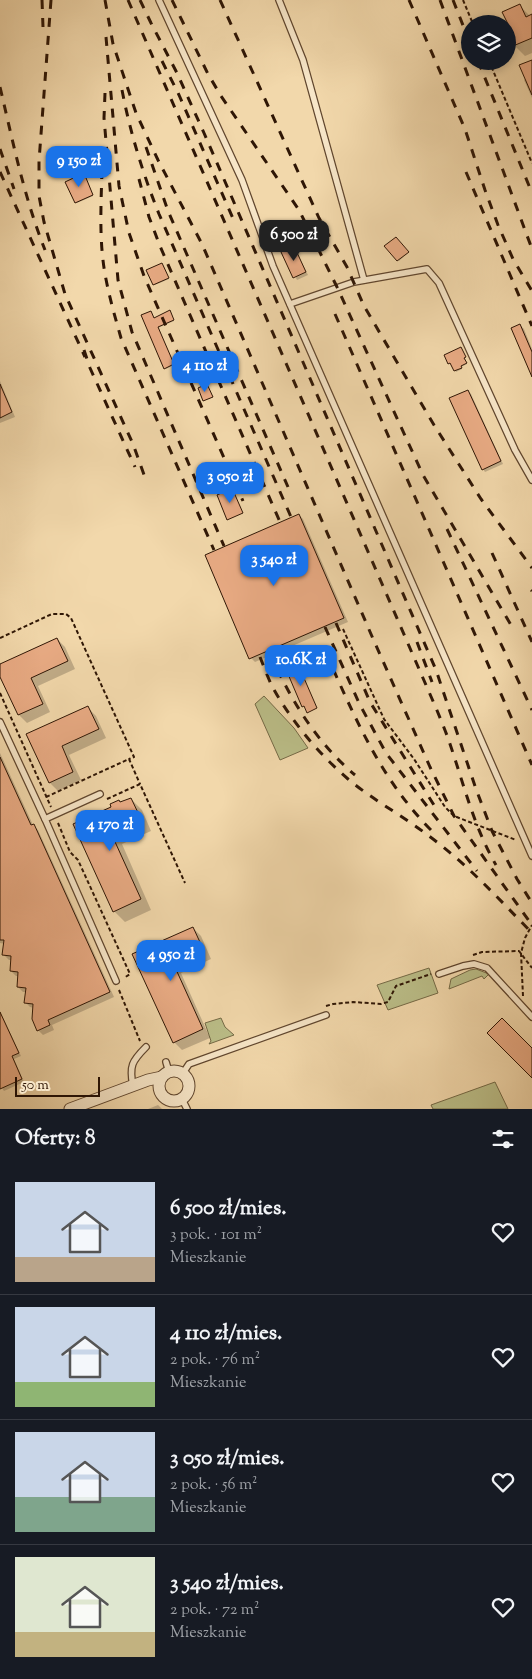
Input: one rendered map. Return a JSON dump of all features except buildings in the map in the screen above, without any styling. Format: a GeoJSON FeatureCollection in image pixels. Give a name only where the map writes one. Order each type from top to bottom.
{"type":"FeatureCollection","features":[{"type":"Feature","properties":{"kind":"street"},"geometry":{"type":"LineString","coordinates":[[70,1109],[133,1086],[165,1070],[183,1073],[189,1081],[190,1086],[185,1104],[172,1101],[163,1096],[159,1087],[165,1070]]}},
{"type":"Feature","properties":{"kind":"lane"},"geometry":{"type":"LineString","coordinates":[[159,0],[242,180],[273,266],[532,856]]}},
{"type":"Feature","properties":{"kind":"lane"},"geometry":{"type":"LineString","coordinates":[[279,0],[303,60],[364,280]]}},
{"type":"Feature","properties":{"kind":"lane"},"geometry":{"type":"LineString","coordinates":[[290,304],[354,282],[427,269],[439,284],[515,450],[532,480]]}},
{"type":"Feature","properties":{"kind":"lane"},"geometry":{"type":"LineString","coordinates":[[0,722],[116,981]]}},
{"type":"Feature","properties":{"kind":"lane"},"geometry":{"type":"LineString","coordinates":[[45,819],[100,794]]}},
{"type":"Feature","properties":{"kind":"lane"},"geometry":{"type":"LineString","coordinates":[[436,973],[474,964],[487,968],[532,1016]]}},
{"type":"Feature","properties":{"kind":"lane"},"geometry":{"type":"LineString","coordinates":[[183,1073],[189,1064],[326,1015]]}},
{"type":"Feature","properties":{"kind":"lane"},"geometry":{"type":"LineString","coordinates":[[133,1086],[130,1072],[136,1058],[146,1047]]}},
{"type":"Feature","properties":{"kind":"path"},"geometry":{"type":"LineString","coordinates":[[463,0],[469,15]]}},
{"type":"Feature","properties":{"kind":"path"},"geometry":{"type":"LineString","coordinates":[[493,70],[532,164]]}},
{"type":"Feature","properties":{"kind":"path"},"geometry":{"type":"LineString","coordinates":[[0,638],[52,614],[66,614],[71,618],[134,757],[46,797]]}},
{"type":"Feature","properties":{"kind":"path"},"geometry":{"type":"LineString","coordinates":[[343,629],[384,719],[414,758],[445,807],[454,816],[527,844]]}},
{"type":"Feature","properties":{"kind":"path"},"geometry":{"type":"LineString","coordinates":[[0,693],[70,852],[78,860],[130,974],[116,981],[141,1042],[146,1047]]}},
{"type":"Feature","properties":{"kind":"path"},"geometry":{"type":"LineString","coordinates":[[129,759],[185,883]]}},
{"type":"Feature","properties":{"kind":"path"},"geometry":{"type":"LineString","coordinates":[[107,799],[140,784]]}},
{"type":"Feature","properties":{"kind":"path"},"geometry":{"type":"LineString","coordinates":[[523,1008],[521,953],[525,938],[532,925]]}},
{"type":"Feature","properties":{"kind":"path"},"geometry":{"type":"LineString","coordinates":[[473,955],[482,952],[519,951],[532,968]]}},
{"type":"Feature","properties":{"kind":"path"},"geometry":{"type":"LineString","coordinates":[[329,1005],[353,1002],[381,1004],[388,1002],[396,986],[436,973]]}},
{"type":"Feature","properties":{"kind":"green space"},"geometry":{"type":"Polygon","coordinates":[[[264,696],[294,728],[308,748],[280,760],[255,704],[264,696]]]}},
{"type":"Feature","properties":{"kind":"green space"},"geometry":{"type":"Polygon","coordinates":[[[429,968],[438,993],[388,1010],[377,985],[429,968]]]}},
{"type":"Feature","properties":{"kind":"green space"},"geometry":{"type":"Polygon","coordinates":[[[476,969],[489,974],[484,979],[482,976],[449,989],[451,979],[476,969]]]}},
{"type":"Feature","properties":{"kind":"green space"},"geometry":{"type":"Polygon","coordinates":[[[221,1018],[225,1027],[234,1035],[209,1044],[211,1041],[205,1023],[221,1018]]]}},
{"type":"Feature","properties":{"kind":"green space"},"geometry":{"type":"Polygon","coordinates":[[[495,1082],[508,1109],[433,1109],[431,1105],[495,1082]]]}},
{"type":"Feature","properties":{"kind":"railway"},"geometry":{"type":"LineString","coordinates":[[42,0],[43,27]]}},
{"type":"Feature","properties":{"kind":"railway"},"geometry":{"type":"LineString","coordinates":[[51,0],[39,161],[39,196],[44,222],[65,294],[133,444],[147,483]]}},
{"type":"Feature","properties":{"kind":"railway"},"geometry":{"type":"LineString","coordinates":[[105,0],[113,44],[136,113],[202,244],[430,767],[454,816],[532,925]]}},
{"type":"Feature","properties":{"kind":"railway"},"geometry":{"type":"LineString","coordinates":[[128,0],[436,708],[475,821],[496,865]]}},
{"type":"Feature","properties":{"kind":"railway"},"geometry":{"type":"LineString","coordinates":[[140,0],[177,73],[204,133],[436,670],[492,831],[532,903]]}},
{"type":"Feature","properties":{"kind":"railway"},"geometry":{"type":"LineString","coordinates":[[172,0],[208,74],[221,96],[299,210],[337,287],[423,475],[511,625]]}},
{"type":"Feature","properties":{"kind":"railway"},"geometry":{"type":"LineString","coordinates":[[220,0],[319,218],[347,267],[364,306],[434,425],[481,499],[532,568]]}},
{"type":"Feature","properties":{"kind":"railway"},"geometry":{"type":"LineString","coordinates":[[409,0],[465,129],[498,225],[513,259],[532,291]]}},
{"type":"Feature","properties":{"kind":"railway"},"geometry":{"type":"LineString","coordinates":[[440,0],[532,249]]}},
{"type":"Feature","properties":{"kind":"railway"},"geometry":{"type":"LineString","coordinates":[[453,0],[461,20]]}},
{"type":"Feature","properties":{"kind":"railway"},"geometry":{"type":"LineString","coordinates":[[106,37],[119,186],[129,233],[144,276],[243,501]]}},
{"type":"Feature","properties":{"kind":"railway"},"geometry":{"type":"LineString","coordinates":[[162,61],[179,95],[235,223]]}},
{"type":"Feature","properties":{"kind":"railway"},"geometry":{"type":"LineString","coordinates":[[482,70],[532,193]]}},
{"type":"Feature","properties":{"kind":"railway"},"geometry":{"type":"LineString","coordinates":[[0,87],[25,190],[45,250]]}},
{"type":"Feature","properties":{"kind":"railway"},"geometry":{"type":"LineString","coordinates":[[122,90],[138,153],[159,214],[291,517]]}},
{"type":"Feature","properties":{"kind":"railway"},"geometry":{"type":"LineString","coordinates":[[105,93],[104,118],[118,280],[132,332],[224,546]]}},
{"type":"Feature","properties":{"kind":"railway"},"geometry":{"type":"LineString","coordinates":[[146,147],[168,211],[288,487]]}},
{"type":"Feature","properties":{"kind":"railway"},"geometry":{"type":"LineString","coordinates":[[0,149],[14,189]]}},
{"type":"Feature","properties":{"kind":"railway"},"geometry":{"type":"LineString","coordinates":[[102,170],[101,222],[103,261],[108,290],[121,338],[214,550]]}},
{"type":"Feature","properties":{"kind":"railway"},"geometry":{"type":"LineString","coordinates":[[0,172],[85,357]]}},
{"type":"Feature","properties":{"kind":"railway"},"geometry":{"type":"LineString","coordinates":[[466,172],[532,326]]}},
{"type":"Feature","properties":{"kind":"railway"},"geometry":{"type":"LineString","coordinates":[[139,179],[149,217],[160,246],[280,522]]}},
{"type":"Feature","properties":{"kind":"railway"},"geometry":{"type":"LineString","coordinates":[[335,314],[532,765]]}},
{"type":"Feature","properties":{"kind":"railway"},"geometry":{"type":"LineString","coordinates":[[84,350],[90,368],[135,467]]}},
{"type":"Feature","properties":{"kind":"railway"},"geometry":{"type":"LineString","coordinates":[[447,529],[532,710]]}},
{"type":"Feature","properties":{"kind":"railway"},"geometry":{"type":"LineString","coordinates":[[492,553],[532,642]]}},
{"type":"Feature","properties":{"kind":"railway"},"geometry":{"type":"LineString","coordinates":[[336,623],[370,702],[437,810]]}},
{"type":"Feature","properties":{"kind":"railway"},"geometry":{"type":"LineString","coordinates":[[325,627],[359,703],[386,753],[477,871]]}},
{"type":"Feature","properties":{"kind":"railway"},"geometry":{"type":"LineString","coordinates":[[417,642],[432,682]]}},
{"type":"Feature","properties":{"kind":"railway"},"geometry":{"type":"LineString","coordinates":[[270,653],[286,687],[305,719],[328,748],[355,775]]}},
{"type":"Feature","properties":{"kind":"railway"},"geometry":{"type":"LineString","coordinates":[[326,653],[359,724],[384,769],[398,791],[432,831]]}},
{"type":"Feature","properties":{"kind":"railway"},"geometry":{"type":"LineString","coordinates":[[260,657],[280,701],[297,725],[327,759],[358,787],[419,829],[456,858],[532,933]]}}]}
